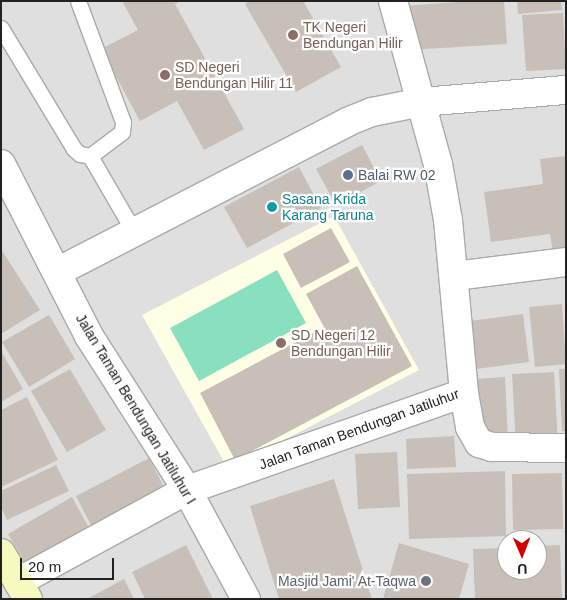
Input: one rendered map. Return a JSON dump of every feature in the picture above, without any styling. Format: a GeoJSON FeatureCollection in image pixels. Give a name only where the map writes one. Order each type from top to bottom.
{"type":"FeatureCollection","features":[{"type":"Feature","properties":{"kind":"street","name":"Jalan Taman Bendungan Jatiluhur"},"geometry":{"type":"LineString","coordinates":[[23,590],[187,490],[464,394],[455,276],[438,164],[392,1]]}},
{"type":"Feature","properties":{"kind":"street"},"geometry":{"type":"LineString","coordinates":[[57,272],[347,122],[422,102],[566,90]]}},
{"type":"Feature","properties":{"kind":"street","name":"Jalan Taman Bendungan Jatiluhur I"},"geometry":{"type":"LineString","coordinates":[[1,164],[89,336],[187,490],[246,599]]}},
{"type":"Feature","properties":{"kind":"street"},"geometry":{"type":"LineString","coordinates":[[455,276],[566,262]]}},
{"type":"Feature","properties":{"kind":"street"},"geometry":{"type":"LineString","coordinates":[[464,394],[470,426],[479,443],[511,450],[566,448]]}},
{"type":"Feature","properties":{"kind":"street"},"geometry":{"type":"LineString","coordinates":[[1,553],[23,590]]}},
{"type":"Feature","properties":{"kind":"lane"},"geometry":{"type":"LineString","coordinates":[[1,28],[74,149],[80,154],[90,156],[122,132],[123,122],[78,1]]}},
{"type":"Feature","properties":{"kind":"lane"},"geometry":{"type":"LineString","coordinates":[[90,156],[134,232]]}},
{"type":"Feature","properties":{"kind":"shaded area"},"geometry":{"type":"Polygon","coordinates":[[[1,1],[566,1],[566,599],[1,599],[1,1]]]}},
{"type":"Feature","properties":{"kind":"shaded area","name":"SD Negeri 12 Bendungan Hilir"},"geometry":{"type":"Polygon","coordinates":[[[334,216],[419,370],[228,469],[142,315],[334,216]]]}},
{"type":"Feature","properties":{"kind":"green space"},"geometry":{"type":"Polygon","coordinates":[[[277,270],[306,323],[199,381],[170,328],[277,270]]]}},
{"type":"Feature","properties":{"kind":"building","name":"SD Negeri Bendungan Hilir 11"},"geometry":{"type":"Polygon","coordinates":[[[122,1],[181,1],[175,4],[244,129],[204,150],[177,101],[140,121],[101,49],[138,30],[122,1]]]}},
{"type":"Feature","properties":{"kind":"building","name":"TK Negeri Bendungan Hilir"},"geometry":{"type":"Polygon","coordinates":[[[249,1],[303,1],[341,67],[296,92],[245,4],[249,1]]]}},
{"type":"Feature","properties":{"kind":"building"},"geometry":{"type":"Polygon","coordinates":[[[469,1],[504,1],[507,44],[409,50],[404,6],[469,1]]]}},
{"type":"Feature","properties":{"kind":"building"},"geometry":{"type":"Polygon","coordinates":[[[517,1],[561,1],[562,10],[518,14],[517,1]]]}},
{"type":"Feature","properties":{"kind":"building"},"geometry":{"type":"Polygon","coordinates":[[[563,13],[566,69],[526,71],[522,15],[563,13]]]}},
{"type":"Feature","properties":{"kind":"building","name":"Balai RW 02"},"geometry":{"type":"Polygon","coordinates":[[[362,145],[381,181],[336,205],[316,169],[362,145]]]}},
{"type":"Feature","properties":{"kind":"building"},"geometry":{"type":"Polygon","coordinates":[[[566,156],[566,250],[553,252],[550,234],[491,242],[484,192],[543,184],[540,159],[566,156]]]}},
{"type":"Feature","properties":{"kind":"building","name":"Sasana Krida Karang Taruna"},"geometry":{"type":"Polygon","coordinates":[[[299,167],[321,208],[247,248],[224,207],[299,167]]]}},
{"type":"Feature","properties":{"kind":"building"},"geometry":{"type":"Polygon","coordinates":[[[331,228],[350,262],[301,288],[283,254],[331,228]]]}},
{"type":"Feature","properties":{"kind":"building"},"geometry":{"type":"Polygon","coordinates":[[[1,249],[40,310],[1,334],[1,249]]]}},
{"type":"Feature","properties":{"kind":"building"},"geometry":{"type":"Polygon","coordinates":[[[357,266],[412,366],[235,460],[200,393],[324,327],[306,294],[357,266]]]}},
{"type":"Feature","properties":{"kind":"building"},"geometry":{"type":"Polygon","coordinates":[[[562,304],[566,364],[535,367],[529,307],[562,304]]]}},
{"type":"Feature","properties":{"kind":"building"},"geometry":{"type":"Polygon","coordinates":[[[523,314],[529,362],[476,369],[470,321],[523,314]]]}},
{"type":"Feature","properties":{"kind":"building"},"geometry":{"type":"Polygon","coordinates":[[[49,315],[75,359],[29,387],[2,342],[49,315]]]}},
{"type":"Feature","properties":{"kind":"building"},"geometry":{"type":"Polygon","coordinates":[[[1,351],[23,389],[1,402],[1,351]]]}},
{"type":"Feature","properties":{"kind":"building"},"geometry":{"type":"Polygon","coordinates":[[[70,369],[106,430],[67,452],[31,391],[70,369]]]}},
{"type":"Feature","properties":{"kind":"building"},"geometry":{"type":"Polygon","coordinates":[[[559,369],[566,369],[566,431],[562,431],[559,369]]]}},
{"type":"Feature","properties":{"kind":"building"},"geometry":{"type":"Polygon","coordinates":[[[554,372],[558,444],[516,446],[512,374],[554,372]]]}},
{"type":"Feature","properties":{"kind":"building"},"geometry":{"type":"Polygon","coordinates":[[[505,377],[508,440],[479,442],[476,379],[505,377]]]}},
{"type":"Feature","properties":{"kind":"building"},"geometry":{"type":"Polygon","coordinates":[[[27,397],[58,460],[1,487],[1,410],[27,397]]]}},
{"type":"Feature","properties":{"kind":"building"},"geometry":{"type":"Polygon","coordinates":[[[454,436],[456,467],[407,469],[406,439],[454,436]]]}},
{"type":"Feature","properties":{"kind":"building"},"geometry":{"type":"Polygon","coordinates":[[[397,452],[400,507],[358,509],[355,454],[397,452]]]}},
{"type":"Feature","properties":{"kind":"building"},"geometry":{"type":"Polygon","coordinates":[[[149,458],[168,495],[95,533],[76,496],[149,458]]]}},
{"type":"Feature","properties":{"kind":"building"},"geometry":{"type":"Polygon","coordinates":[[[56,465],[69,491],[7,520],[1,507],[1,491],[56,465]]]}},
{"type":"Feature","properties":{"kind":"building"},"geometry":{"type":"Polygon","coordinates":[[[505,471],[506,530],[497,530],[497,536],[409,539],[407,474],[505,471]]]}},
{"type":"Feature","properties":{"kind":"building"},"geometry":{"type":"Polygon","coordinates":[[[562,473],[563,529],[513,530],[512,474],[562,473]]]}},
{"type":"Feature","properties":{"kind":"building"},"geometry":{"type":"Polygon","coordinates":[[[334,479],[372,599],[279,599],[250,506],[334,479]]]}},
{"type":"Feature","properties":{"kind":"building"},"geometry":{"type":"Polygon","coordinates":[[[72,497],[93,535],[30,571],[8,534],[72,497]]]}},
{"type":"Feature","properties":{"kind":"building","name":"Masjid Jami' At-Taqwa"},"geometry":{"type":"Polygon","coordinates":[[[399,543],[469,564],[459,599],[383,599],[399,543]]]}},
{"type":"Feature","properties":{"kind":"building"},"geometry":{"type":"Polygon","coordinates":[[[186,545],[213,599],[145,599],[132,572],[186,545]]]}},
{"type":"Feature","properties":{"kind":"building"},"geometry":{"type":"Polygon","coordinates":[[[560,545],[562,599],[475,599],[473,549],[497,548],[497,580],[547,580],[547,546],[560,545]]]}},
{"type":"Feature","properties":{"kind":"building"},"geometry":{"type":"Polygon","coordinates":[[[124,579],[134,599],[87,599],[124,579]]]}},
{"type":"Feature","properties":{"kind":"place","name":"TK Negeri Bendungan Hilir"},"geometry":{"type":"Point","coordinates":[293,35]}},
{"type":"Feature","properties":{"kind":"place","name":"SD Negeri Bendungan Hilir 11"},"geometry":{"type":"Point","coordinates":[165,75]}},
{"type":"Feature","properties":{"kind":"place","name":"Balai RW 02"},"geometry":{"type":"Point","coordinates":[348,175]}},
{"type":"Feature","properties":{"kind":"place","name":"Sasana Krida Karang Taruna"},"geometry":{"type":"Point","coordinates":[272,207]}},
{"type":"Feature","properties":{"kind":"place","name":"SD Negeri 12 Bendungan Hilir"},"geometry":{"type":"Point","coordinates":[281,343]}},
{"type":"Feature","properties":{"kind":"place","name":"Masjid Jami' At-Taqwa"},"geometry":{"type":"Point","coordinates":[426,581]}}]}
